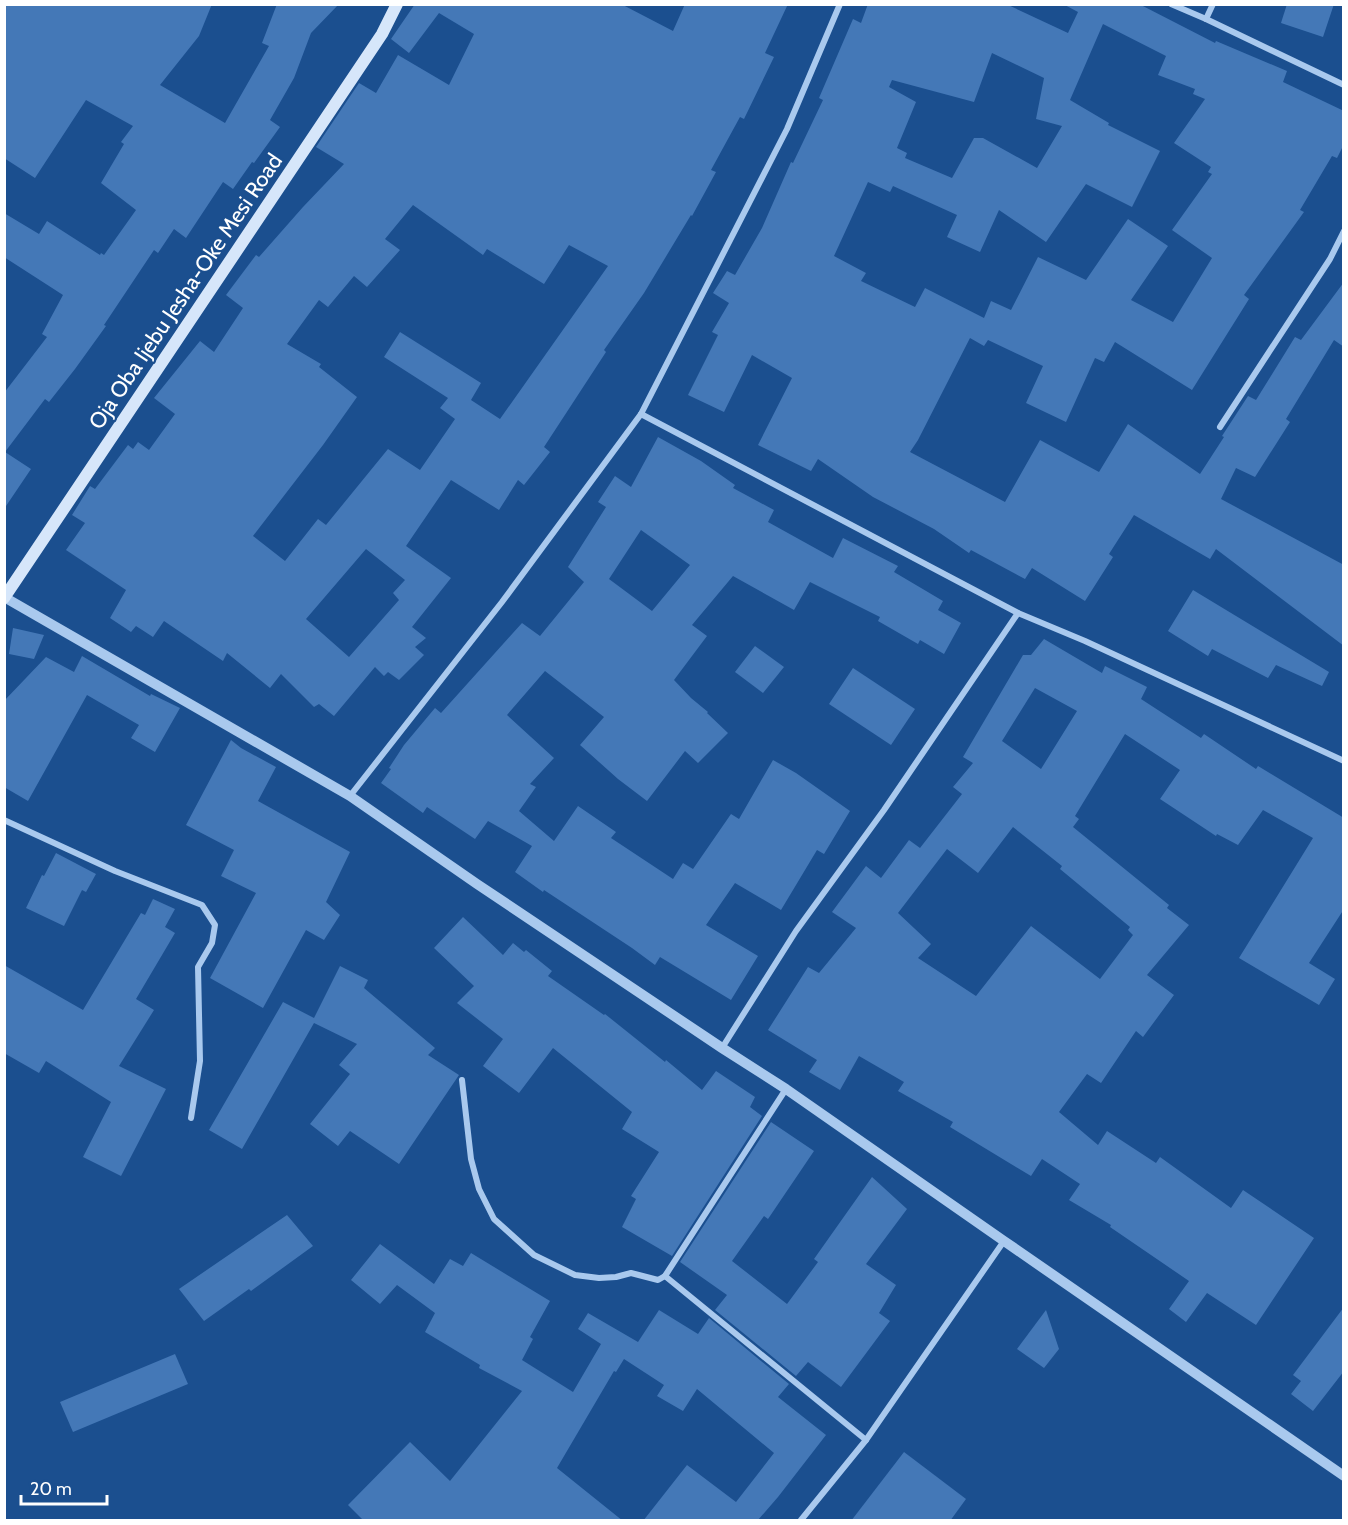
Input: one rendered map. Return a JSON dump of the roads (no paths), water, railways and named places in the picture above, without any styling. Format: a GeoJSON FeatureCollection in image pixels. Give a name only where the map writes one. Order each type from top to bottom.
{"type":"FeatureCollection","features":[{"type":"Feature","properties":{"kind":"main road","name":"Oja Oba Ijebu Jesha-Oke Mesi Road"},"geometry":{"type":"LineString","coordinates":[[5,598],[382,34],[397,4]]}},
{"type":"Feature","properties":{"kind":"street"},"geometry":{"type":"LineString","coordinates":[[350,796],[502,602],[641,414],[787,129],[840,4]]}},
{"type":"Feature","properties":{"kind":"street"},"geometry":{"type":"LineString","coordinates":[[1171,4],[1344,85]]}},
{"type":"Feature","properties":{"kind":"street"},"geometry":{"type":"LineString","coordinates":[[1206,19],[1214,4]]}},
{"type":"Feature","properties":{"kind":"street"},"geometry":{"type":"LineString","coordinates":[[1220,427],[1330,259],[1344,231]]}},
{"type":"Feature","properties":{"kind":"street"},"geometry":{"type":"LineString","coordinates":[[641,414],[1018,613],[1085,641],[1344,761]]}},
{"type":"Feature","properties":{"kind":"street"},"geometry":{"type":"LineString","coordinates":[[5,598],[350,796],[477,884],[786,1089],[1344,1476]]}},
{"type":"Feature","properties":{"kind":"street"},"geometry":{"type":"LineString","coordinates":[[722,1048],[796,932],[884,810],[1018,613]]}},
{"type":"Feature","properties":{"kind":"street"},"geometry":{"type":"LineString","coordinates":[[4,820],[115,872],[202,905],[215,926],[212,943],[198,967],[200,1061],[191,1118]]}},
{"type":"Feature","properties":{"kind":"street"},"geometry":{"type":"LineString","coordinates":[[462,1080],[471,1159],[479,1190],[494,1219],[534,1255],[575,1275],[599,1278],[631,1274],[658,1280],[665,1276],[786,1089]]}},
{"type":"Feature","properties":{"kind":"street"},"geometry":{"type":"LineString","coordinates":[[801,1521],[866,1440],[1004,1241]]}},
{"type":"Feature","properties":{"kind":"street"},"geometry":{"type":"LineString","coordinates":[[665,1276],[866,1440]]}}]}
